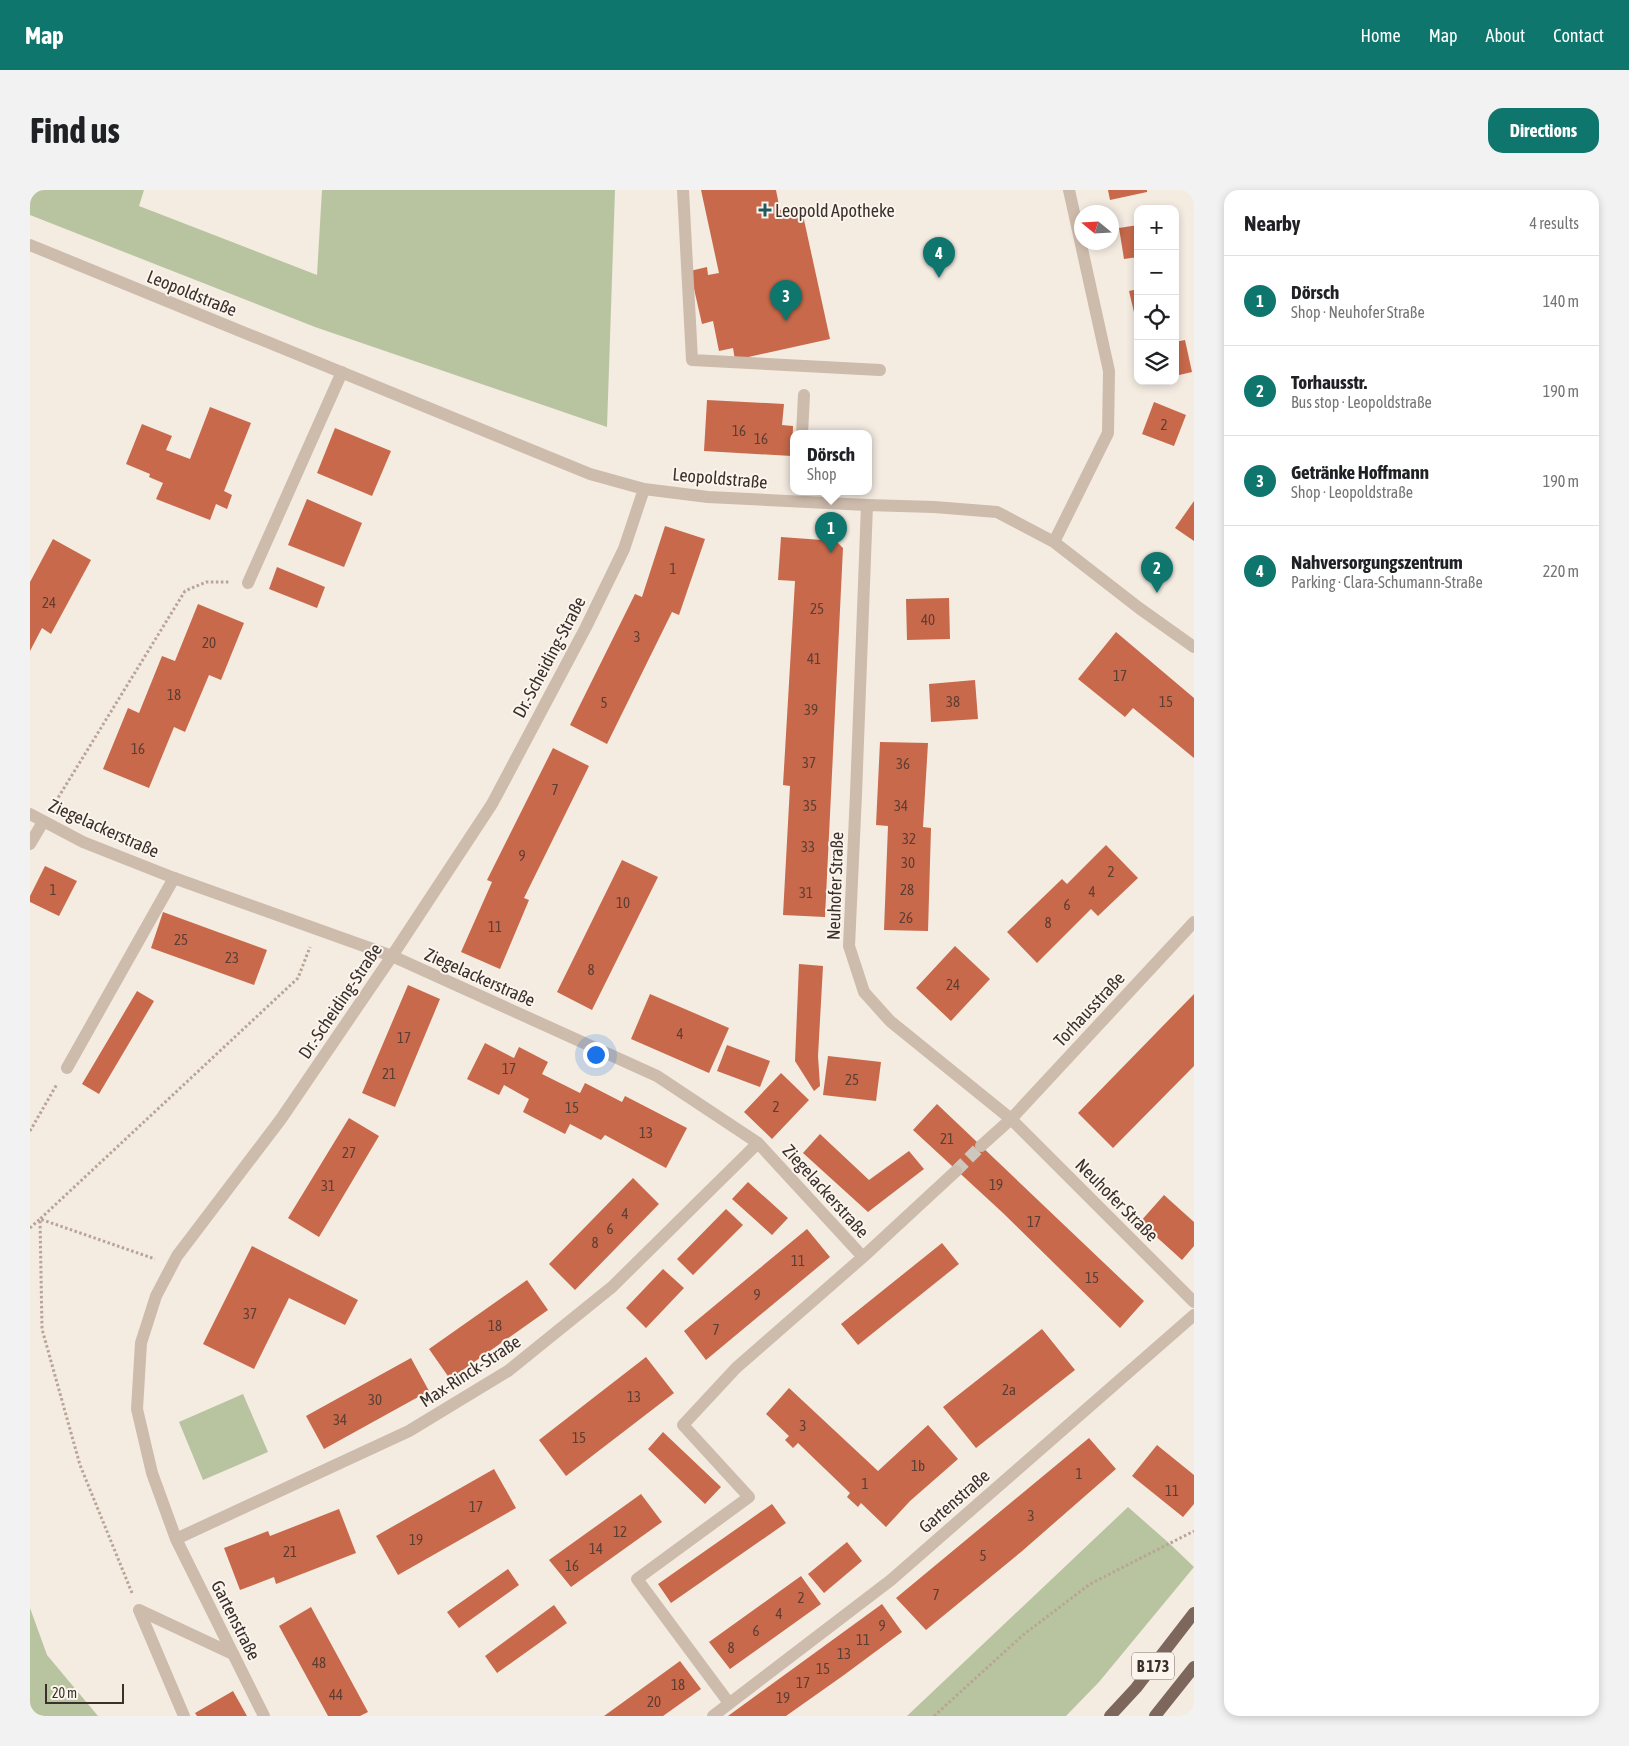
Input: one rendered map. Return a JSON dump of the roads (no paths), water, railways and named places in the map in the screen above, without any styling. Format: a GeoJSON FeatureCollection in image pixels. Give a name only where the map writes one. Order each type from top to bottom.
{"type":"FeatureCollection","features":[{"type":"Feature","properties":{"kind":"main road","name":"B 173"},"geometry":{"type":"LineString","coordinates":[[1110,1716],[1136,1688],[1194,1613]]}},
{"type":"Feature","properties":{"kind":"main road","name":"B 173"},"geometry":{"type":"LineString","coordinates":[[1155,1716],[1194,1667]]}},
{"type":"Feature","properties":{"kind":"street"},"geometry":{"type":"LineString","coordinates":[[683,190],[692,360],[880,370]]}},
{"type":"Feature","properties":{"kind":"street"},"geometry":{"type":"LineString","coordinates":[[1054,542],[1108,433],[1109,370],[1069,190]]}},
{"type":"Feature","properties":{"kind":"street","name":"Leopoldstraße"},"geometry":{"type":"LineString","coordinates":[[30,245],[590,474],[644,489],[708,497],[799,497],[867,505],[934,507],[997,512],[1054,542],[1194,648]]}},
{"type":"Feature","properties":{"kind":"street"},"geometry":{"type":"LineString","coordinates":[[248,583],[342,372]]}},
{"type":"Feature","properties":{"kind":"street"},"geometry":{"type":"LineString","coordinates":[[802,430],[804,395]]}},
{"type":"Feature","properties":{"kind":"street","name":"Dr.-Scheiding-Straße"},"geometry":{"type":"LineString","coordinates":[[176,1539],[152,1473],[138,1409],[141,1343],[156,1296],[177,1256],[281,1118],[392,956],[492,804],[586,627],[624,549],[644,489]]}},
{"type":"Feature","properties":{"kind":"street","name":"Neuhofer Straße"},"geometry":{"type":"LineString","coordinates":[[867,505],[849,946],[864,992],[890,1021],[1011,1119],[1194,1302]]}},
{"type":"Feature","properties":{"kind":"street","name":"Ziegelackerstraße"},"geometry":{"type":"LineString","coordinates":[[30,814],[83,842],[174,878],[392,956],[657,1076],[758,1143],[863,1257]]}},
{"type":"Feature","properties":{"kind":"street"},"geometry":{"type":"LineString","coordinates":[[30,844],[43,822]]}},
{"type":"Feature","properties":{"kind":"street"},"geometry":{"type":"LineString","coordinates":[[66,1068],[174,878]]}},
{"type":"Feature","properties":{"kind":"street","name":"Torhausstraße"},"geometry":{"type":"LineString","coordinates":[[1011,1119],[1194,922]]}},
{"type":"Feature","properties":{"kind":"street"},"geometry":{"type":"LineString","coordinates":[[981,1146],[1011,1119]]}},
{"type":"Feature","properties":{"kind":"street","name":"Max-Rinck-Straße"},"geometry":{"type":"LineString","coordinates":[[176,1539],[409,1431],[508,1371],[612,1287],[758,1143]]}},
{"type":"Feature","properties":{"kind":"street","name":"Ziegelackerstraße"},"geometry":{"type":"LineString","coordinates":[[729,1703],[637,1579],[749,1497],[683,1425],[736,1368],[863,1257],[956,1170]]}},
{"type":"Feature","properties":{"kind":"street","name":"Gartenstraße"},"geometry":{"type":"LineString","coordinates":[[713,1716],[891,1580],[1194,1315]]}},
{"type":"Feature","properties":{"kind":"street","name":"Gartenstraße"},"geometry":{"type":"LineString","coordinates":[[176,1539],[264,1716]]}},
{"type":"Feature","properties":{"kind":"street"},"geometry":{"type":"LineString","coordinates":[[184,1716],[139,1610],[233,1654]]}},
{"type":"Feature","properties":{"kind":"tunnel"},"geometry":{"type":"LineString","coordinates":[[956,1171],[981,1146]]}},
{"type":"Feature","properties":{"kind":"place","name":"Leopold Apotheke"},"geometry":{"type":"Point","coordinates":[765,210]}},
{"type":"Feature","properties":{"kind":"place","name":"Nahversorgungszentrum"},"geometry":{"type":"Point","coordinates":[939,278]}},
{"type":"Feature","properties":{"kind":"place","name":"Getränke Hoffmann"},"geometry":{"type":"Point","coordinates":[786,321]}},
{"type":"Feature","properties":{"kind":"place","name":"Dörsch"},"geometry":{"type":"Point","coordinates":[831,553]}},
{"type":"Feature","properties":{"kind":"place","name":"Torhausstr."},"geometry":{"type":"Point","coordinates":[1157,593]}}]}
